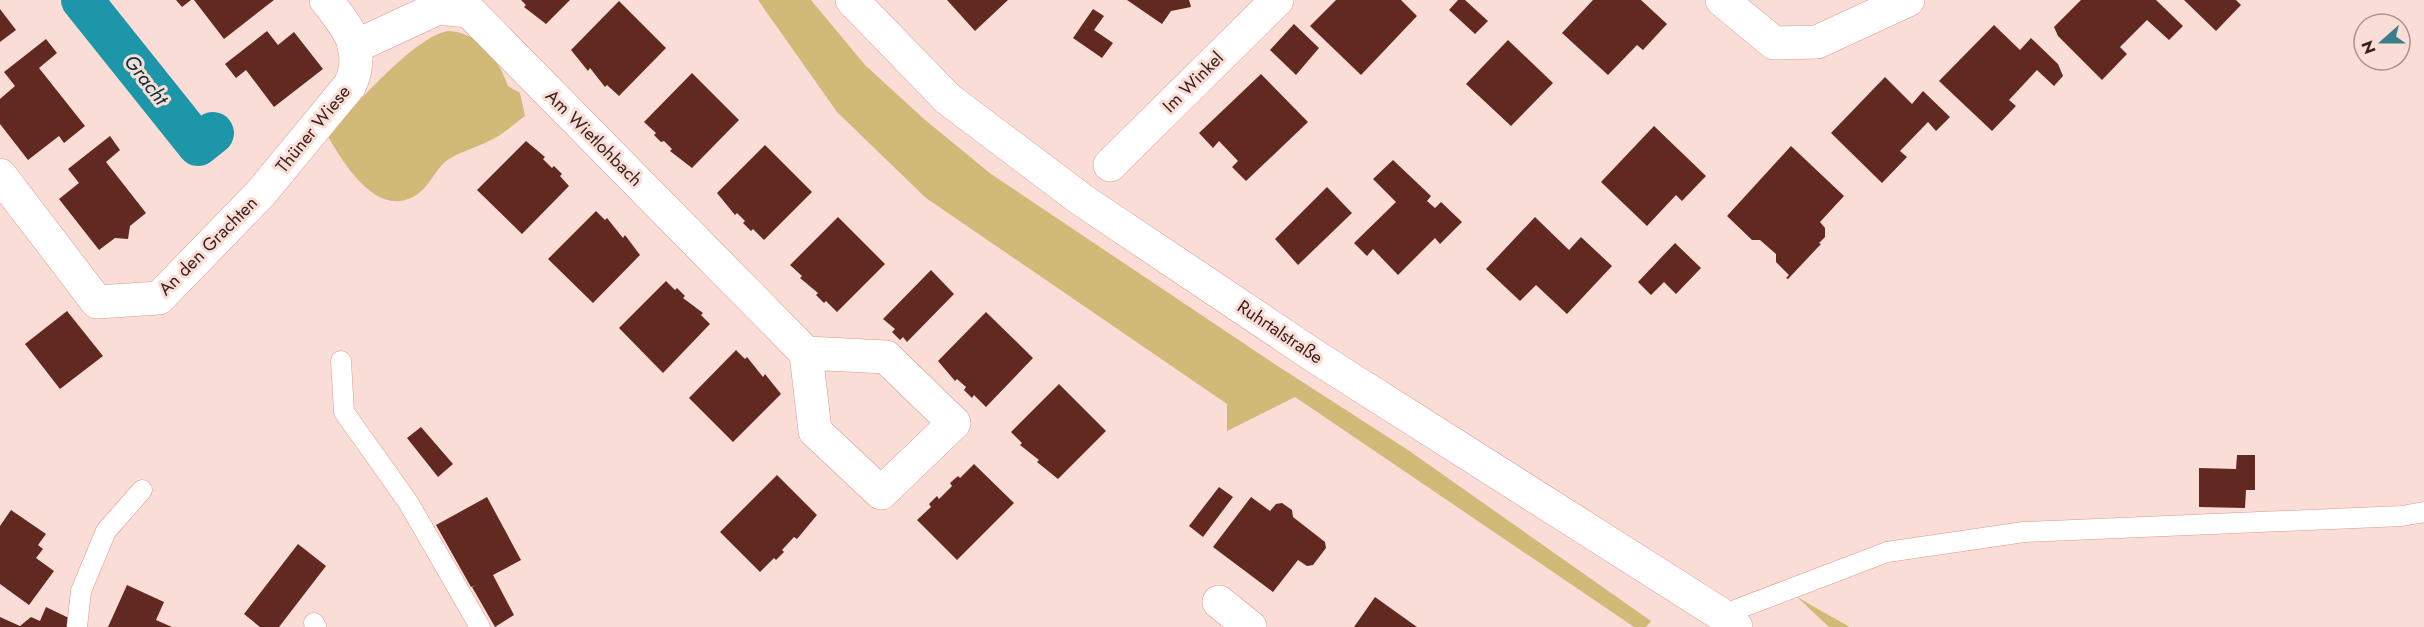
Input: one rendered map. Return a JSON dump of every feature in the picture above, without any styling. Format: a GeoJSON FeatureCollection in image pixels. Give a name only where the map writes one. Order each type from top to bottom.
{"type":"FeatureCollection","features":[{"type":"Feature","properties":{"kind":"street","name":"Thüner Wiese"},"geometry":{"type":"LineString","coordinates":[[261,193],[350,85],[357,68],[351,31],[326,0]]}},
{"type":"Feature","properties":{"kind":"street","name":"Ruhrtalstraße"},"geometry":{"type":"LineString","coordinates":[[852,0],[948,99],[1082,200],[1316,357],[1723,623]]}},
{"type":"Feature","properties":{"kind":"street","name":"Im Winkel"},"geometry":{"type":"LineString","coordinates":[[1110,165],[1276,0]]}},
{"type":"Feature","properties":{"kind":"street"},"geometry":{"type":"LineString","coordinates":[[1722,0],[1774,43],[1817,42],[1908,0]]}},
{"type":"Feature","properties":{"kind":"street","name":"Am Wietlohbach"},"geometry":{"type":"LineString","coordinates":[[354,47],[438,8],[469,11],[806,353]]}},
{"type":"Feature","properties":{"kind":"street","name":"An den Grachten"},"geometry":{"type":"LineString","coordinates":[[0,175],[97,302],[159,298],[261,193]]}},
{"type":"Feature","properties":{"kind":"street"},"geometry":{"type":"LineString","coordinates":[[806,353],[886,357],[954,423],[880,493],[815,431],[806,353]]}},
{"type":"Feature","properties":{"kind":"lane"},"geometry":{"type":"LineString","coordinates":[[341,361],[344,412],[408,502],[480,627]]}},
{"type":"Feature","properties":{"kind":"lane"},"geometry":{"type":"LineString","coordinates":[[77,627],[81,591],[106,531],[142,490]]}},
{"type":"Feature","properties":{"kind":"lane"},"geometry":{"type":"LineString","coordinates":[[1723,623],[1887,552],[2013,533],[2402,516],[2424,512]]}},
{"type":"Feature","properties":{"kind":"shaded area"},"geometry":{"type":"Polygon","coordinates":[[[758,0],[811,0],[865,65],[924,119],[991,174],[1273,363],[1408,450],[1651,621],[1646,627],[1634,627],[1295,397],[1227,431],[1227,404],[926,198],[837,112],[758,0]]]}},
{"type":"Feature","properties":{"kind":"shaded area"},"geometry":{"type":"Polygon","coordinates":[[[448,31],[469,36],[486,49],[499,67],[508,86],[520,93],[525,116],[495,138],[449,159],[419,193],[404,200],[390,201],[364,186],[343,161],[327,135],[401,59],[434,36],[448,31]]]}},
{"type":"Feature","properties":{"kind":"shaded area"},"geometry":{"type":"Polygon","coordinates":[[[1797,597],[1848,626],[1849,627],[1829,627],[1797,597]]]}},
{"type":"Feature","properties":{"kind":"building"},"geometry":{"type":"Polygon","coordinates":[[[176,0],[191,0],[182,7],[176,0]]]}},
{"type":"Feature","properties":{"kind":"building"},"geometry":{"type":"Polygon","coordinates":[[[194,0],[274,0],[224,39],[194,0]]]}},
{"type":"Feature","properties":{"kind":"building"},"geometry":{"type":"Polygon","coordinates":[[[521,0],[570,0],[546,24],[524,7],[526,5],[521,0]]]}},
{"type":"Feature","properties":{"kind":"building"},"geometry":{"type":"Polygon","coordinates":[[[947,0],[1008,0],[975,31],[947,0]]]}},
{"type":"Feature","properties":{"kind":"building"},"geometry":{"type":"Polygon","coordinates":[[[1127,0],[1189,0],[1191,7],[1171,11],[1162,24],[1127,0]]]}},
{"type":"Feature","properties":{"kind":"building"},"geometry":{"type":"Polygon","coordinates":[[[1336,0],[1401,0],[1417,16],[1361,75],[1310,26],[1336,0]]]}},
{"type":"Feature","properties":{"kind":"building"},"geometry":{"type":"Polygon","coordinates":[[[1458,0],[1465,0],[1488,21],[1475,34],[1449,10],[1458,0]]]}},
{"type":"Feature","properties":{"kind":"building"},"geometry":{"type":"Polygon","coordinates":[[[1593,0],[1641,0],[1667,24],[1643,50],[1637,45],[1608,75],[1562,33],[1593,0]]]}},
{"type":"Feature","properties":{"kind":"building"},"geometry":{"type":"Polygon","coordinates":[[[2081,0],[2156,0],[2183,26],[2169,40],[2147,20],[2120,47],[2127,54],[2102,80],[2058,36],[2054,27],[2081,0]]]}},
{"type":"Feature","properties":{"kind":"building"},"geometry":{"type":"Polygon","coordinates":[[[2184,0],[2236,0],[2241,5],[2216,31],[2184,0]]]}},
{"type":"Feature","properties":{"kind":"building"},"geometry":{"type":"Polygon","coordinates":[[[619,1],[666,48],[619,96],[607,85],[605,87],[590,68],[588,71],[571,50],[619,1]]]}},
{"type":"Feature","properties":{"kind":"building"},"geometry":{"type":"Polygon","coordinates":[[[0,9],[16,30],[0,42],[0,9]]]}},
{"type":"Feature","properties":{"kind":"building"},"geometry":{"type":"Polygon","coordinates":[[[1093,9],[1104,16],[1094,30],[1113,43],[1102,58],[1073,38],[1093,9]]]}},
{"type":"Feature","properties":{"kind":"building"},"geometry":{"type":"Polygon","coordinates":[[[1294,24],[1319,48],[1296,75],[1270,50],[1294,24]]]}},
{"type":"Feature","properties":{"kind":"building"},"geometry":{"type":"Polygon","coordinates":[[[1994,25],[2020,50],[2031,38],[2058,64],[2063,76],[2054,86],[2037,70],[2009,100],[2016,106],[1992,131],[1939,81],[1994,25]]]}},
{"type":"Feature","properties":{"kind":"building"},"geometry":{"type":"Polygon","coordinates":[[[267,31],[278,45],[294,32],[323,69],[274,107],[246,70],[236,78],[225,64],[267,31]]]}},
{"type":"Feature","properties":{"kind":"building"},"geometry":{"type":"Polygon","coordinates":[[[46,39],[57,53],[39,68],[85,126],[64,143],[59,136],[28,160],[0,124],[0,99],[15,86],[4,72],[46,39]]]}},
{"type":"Feature","properties":{"kind":"building"},"geometry":{"type":"Polygon","coordinates":[[[1508,40],[1553,83],[1511,126],[1466,84],[1508,40]]]}},
{"type":"Feature","properties":{"kind":"building"},"geometry":{"type":"Polygon","coordinates":[[[692,73],[739,120],[692,168],[670,151],[672,149],[664,141],[661,142],[654,135],[656,133],[644,122],[692,73]]]}},
{"type":"Feature","properties":{"kind":"building"},"geometry":{"type":"Polygon","coordinates":[[[1261,74],[1308,122],[1246,181],[1232,167],[1238,161],[1219,141],[1213,148],[1199,133],[1261,74]]]}},
{"type":"Feature","properties":{"kind":"building"},"geometry":{"type":"Polygon","coordinates":[[[1885,77],[1912,104],[1923,91],[1950,117],[1936,131],[1928,122],[1900,151],[1907,157],[1882,183],[1831,133],[1885,77]]]}},
{"type":"Feature","properties":{"kind":"building"},"geometry":{"type":"Polygon","coordinates":[[[1654,126],[1706,176],[1682,201],[1676,195],[1647,226],[1601,182],[1654,126]]]}},
{"type":"Feature","properties":{"kind":"building"},"geometry":{"type":"Polygon","coordinates":[[[110,136],[120,150],[106,162],[146,213],[130,226],[128,239],[115,238],[99,250],[59,199],[79,183],[68,169],[110,136]]]}},
{"type":"Feature","properties":{"kind":"building"},"geometry":{"type":"Polygon","coordinates":[[[526,141],[545,157],[543,159],[552,168],[554,166],[562,174],[560,176],[569,186],[522,234],[477,190],[526,141]]]}},
{"type":"Feature","properties":{"kind":"building"},"geometry":{"type":"Polygon","coordinates":[[[765,145],[812,192],[764,240],[743,223],[745,221],[737,213],[735,215],[717,193],[765,145]]]}},
{"type":"Feature","properties":{"kind":"building"},"geometry":{"type":"Polygon","coordinates":[[[1791,146],[1844,196],[1820,222],[1825,228],[1825,237],[1819,243],[1821,244],[1788,279],[1786,278],[1789,275],[1776,262],[1776,254],[1760,240],[1752,240],[1727,216],[1791,146]]]}},
{"type":"Feature","properties":{"kind":"building"},"geometry":{"type":"Polygon","coordinates":[[[1393,160],[1431,196],[1427,201],[1435,208],[1441,202],[1462,222],[1440,244],[1435,238],[1398,275],[1373,249],[1367,256],[1354,243],[1396,202],[1373,179],[1393,160]]]}},
{"type":"Feature","properties":{"kind":"building"},"geometry":{"type":"Polygon","coordinates":[[[1327,187],[1352,213],[1298,265],[1275,239],[1327,187]]]}},
{"type":"Feature","properties":{"kind":"building"},"geometry":{"type":"Polygon","coordinates":[[[596,211],[605,220],[607,218],[623,238],[625,235],[640,255],[593,303],[548,259],[596,211]]]}},
{"type":"Feature","properties":{"kind":"building"},"geometry":{"type":"Polygon","coordinates":[[[838,217],[885,264],[837,312],[816,295],[818,293],[800,278],[802,276],[790,265],[838,217]]]}},
{"type":"Feature","properties":{"kind":"building"},"geometry":{"type":"Polygon","coordinates":[[[1535,217],[1569,250],[1581,237],[1612,266],[1567,314],[1536,285],[1520,301],[1486,269],[1535,217]]]}},
{"type":"Feature","properties":{"kind":"building"},"geometry":{"type":"Polygon","coordinates":[[[1675,243],[1701,268],[1676,294],[1664,282],[1651,295],[1638,282],[1675,243]]]}},
{"type":"Feature","properties":{"kind":"building"},"geometry":{"type":"Polygon","coordinates":[[[931,270],[954,294],[907,342],[903,337],[900,340],[892,332],[895,329],[883,319],[931,270]]]}},
{"type":"Feature","properties":{"kind":"building"},"geometry":{"type":"Polygon","coordinates":[[[666,281],[675,290],[677,288],[685,296],[683,298],[703,313],[701,315],[710,324],[663,373],[619,328],[666,281]]]}},
{"type":"Feature","properties":{"kind":"building"},"geometry":{"type":"Polygon","coordinates":[[[67,311],[103,356],[60,389],[25,344],[67,311]]]}},
{"type":"Feature","properties":{"kind":"building"},"geometry":{"type":"Polygon","coordinates":[[[986,312],[1033,358],[986,407],[974,395],[972,398],[964,390],[966,387],[957,379],[955,381],[938,361],[986,312]]]}},
{"type":"Feature","properties":{"kind":"building"},"geometry":{"type":"Polygon","coordinates":[[[736,350],[745,359],[747,357],[763,377],[765,374],[781,394],[733,442],[689,398],[736,350]]]}},
{"type":"Feature","properties":{"kind":"building"},"geometry":{"type":"Polygon","coordinates":[[[1059,384],[1106,431],[1058,479],[1020,445],[1022,443],[1011,432],[1059,384]]]}},
{"type":"Feature","properties":{"kind":"building"},"geometry":{"type":"Polygon","coordinates":[[[421,427],[453,464],[438,477],[407,438],[421,427]]]}},
{"type":"Feature","properties":{"kind":"building"},"geometry":{"type":"Polygon","coordinates":[[[2237,455],[2255,455],[2255,490],[2246,490],[2245,508],[2199,507],[2199,468],[2236,469],[2237,455]]]}},
{"type":"Feature","properties":{"kind":"building"},"geometry":{"type":"Polygon","coordinates":[[[974,464],[1014,503],[957,560],[917,520],[931,507],[929,504],[937,496],[939,499],[952,486],[950,483],[958,476],[960,478],[974,464]]]}},
{"type":"Feature","properties":{"kind":"building"},"geometry":{"type":"Polygon","coordinates":[[[777,475],[817,515],[797,539],[794,537],[782,550],[784,552],[776,560],[774,558],[760,572],[720,532],[777,475]]]}},
{"type":"Feature","properties":{"kind":"building"},"geometry":{"type":"Polygon","coordinates":[[[1219,487],[1233,497],[1203,537],[1189,526],[1219,487]]]}},
{"type":"Feature","properties":{"kind":"building"},"geometry":{"type":"Polygon","coordinates":[[[487,497],[521,560],[493,575],[514,615],[495,627],[472,587],[477,585],[471,587],[436,525],[487,497]]]}},
{"type":"Feature","properties":{"kind":"building"},"geometry":{"type":"Polygon","coordinates":[[[1251,497],[1270,511],[1276,504],[1282,503],[1292,510],[1293,517],[1325,542],[1326,548],[1313,565],[1307,566],[1298,560],[1273,592],[1213,547],[1251,497]]]}},
{"type":"Feature","properties":{"kind":"building"},"geometry":{"type":"Polygon","coordinates":[[[11,510],[46,534],[38,545],[43,549],[36,558],[54,571],[29,605],[0,584],[0,526],[11,510]]]}},
{"type":"Feature","properties":{"kind":"building"},"geometry":{"type":"Polygon","coordinates":[[[298,544],[326,566],[279,627],[260,627],[244,614],[298,544]]]}},
{"type":"Feature","properties":{"kind":"building"},"geometry":{"type":"Polygon","coordinates":[[[127,585],[164,602],[156,620],[172,627],[108,627],[127,585]]]}},
{"type":"Feature","properties":{"kind":"building"},"geometry":{"type":"Polygon","coordinates":[[[1375,597],[1417,627],[1354,627],[1375,597]]]}},
{"type":"Feature","properties":{"kind":"building"},"geometry":{"type":"Polygon","coordinates":[[[46,607],[73,620],[70,627],[0,627],[0,617],[20,626],[31,617],[40,621],[46,607]]]}},
{"type":"Feature","properties":{"kind":"waterway","name":"Gracht"},"geometry":{"type":"LineString","coordinates":[[82,0],[198,145],[213,133]]}}]}
